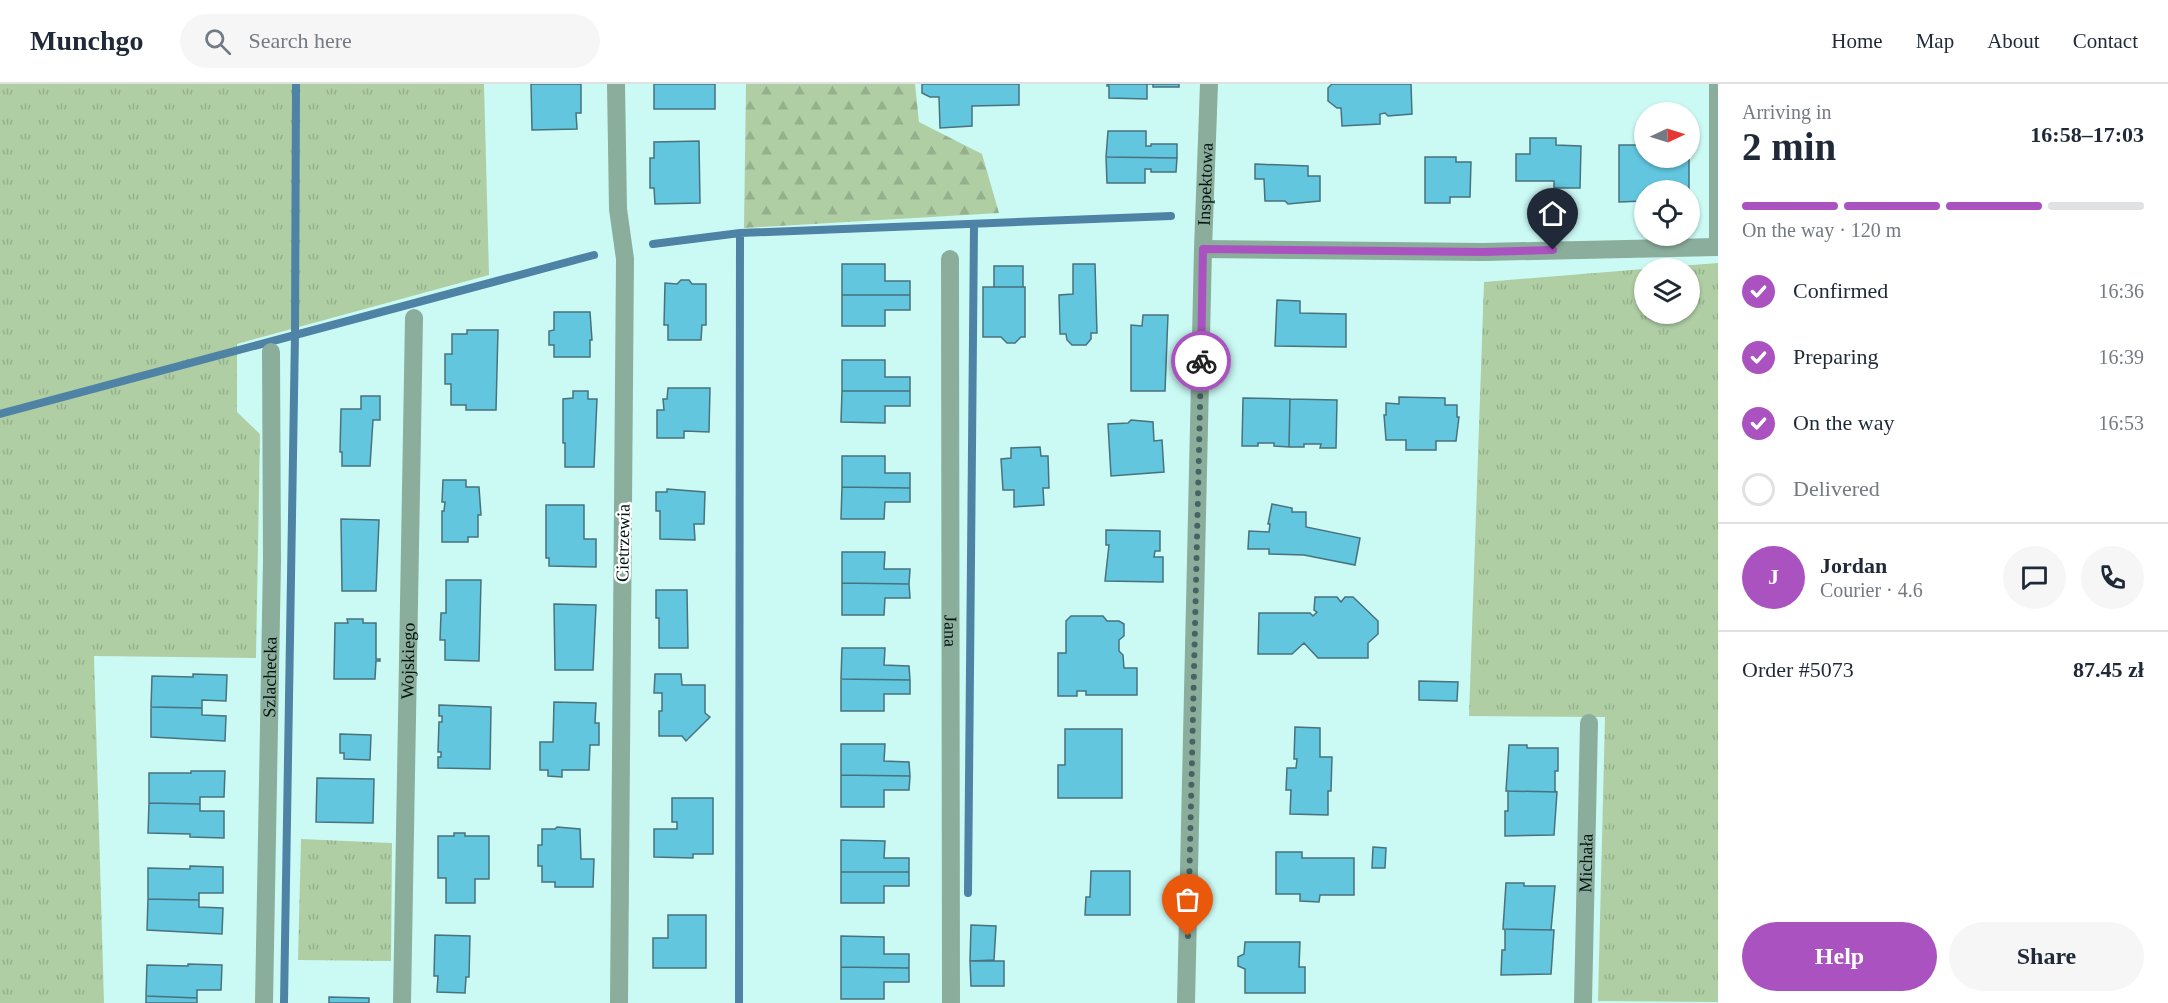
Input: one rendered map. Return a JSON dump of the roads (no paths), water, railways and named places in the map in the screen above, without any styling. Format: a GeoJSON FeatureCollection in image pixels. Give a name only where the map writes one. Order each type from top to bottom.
{"type":"FeatureCollection","features":[{"type":"Feature","properties":{"kind":"street","name":"Cietrzewia"},"geometry":{"type":"LineString","coordinates":[[616,84],[618,209],[626,259],[619,1003]]}},
{"type":"Feature","properties":{"kind":"street","name":"Inspektowa"},"geometry":{"type":"LineString","coordinates":[[1186,1003],[1203,249],[1209,84]]}},
{"type":"Feature","properties":{"kind":"street"},"geometry":{"type":"LineString","coordinates":[[1203,249],[1483,252],[1717,247]]}},
{"type":"Feature","properties":{"kind":"street","name":"Jana"},"geometry":{"type":"LineString","coordinates":[[950,259],[951,1003]]}},
{"type":"Feature","properties":{"kind":"street","name":"Wojskiego"},"geometry":{"type":"LineString","coordinates":[[402,1003],[414,318]]}},
{"type":"Feature","properties":{"kind":"street","name":"Szlachecka"},"geometry":{"type":"LineString","coordinates":[[264,1003],[272,560],[271,352]]}},
{"type":"Feature","properties":{"kind":"street","name":"Michała"},"geometry":{"type":"LineString","coordinates":[[1583,1003],[1589,723]]}},
{"type":"Feature","properties":{"kind":"lane"},"geometry":{"type":"LineString","coordinates":[[1717,84],[1717,247]]}},
{"type":"Feature","properties":{"kind":"waterway"},"geometry":{"type":"LineString","coordinates":[[284,1003],[295,334],[296,84]]}},
{"type":"Feature","properties":{"kind":"waterway"},"geometry":{"type":"LineString","coordinates":[[653,244],[740,233],[1171,216]]}},
{"type":"Feature","properties":{"kind":"waterway"},"geometry":{"type":"LineString","coordinates":[[968,893],[974,225]]}},
{"type":"Feature","properties":{"kind":"waterway"},"geometry":{"type":"LineString","coordinates":[[739,1003],[740,233]]}},
{"type":"Feature","properties":{"kind":"waterway"},"geometry":{"type":"LineString","coordinates":[[0,414],[594,255]]}}]}
